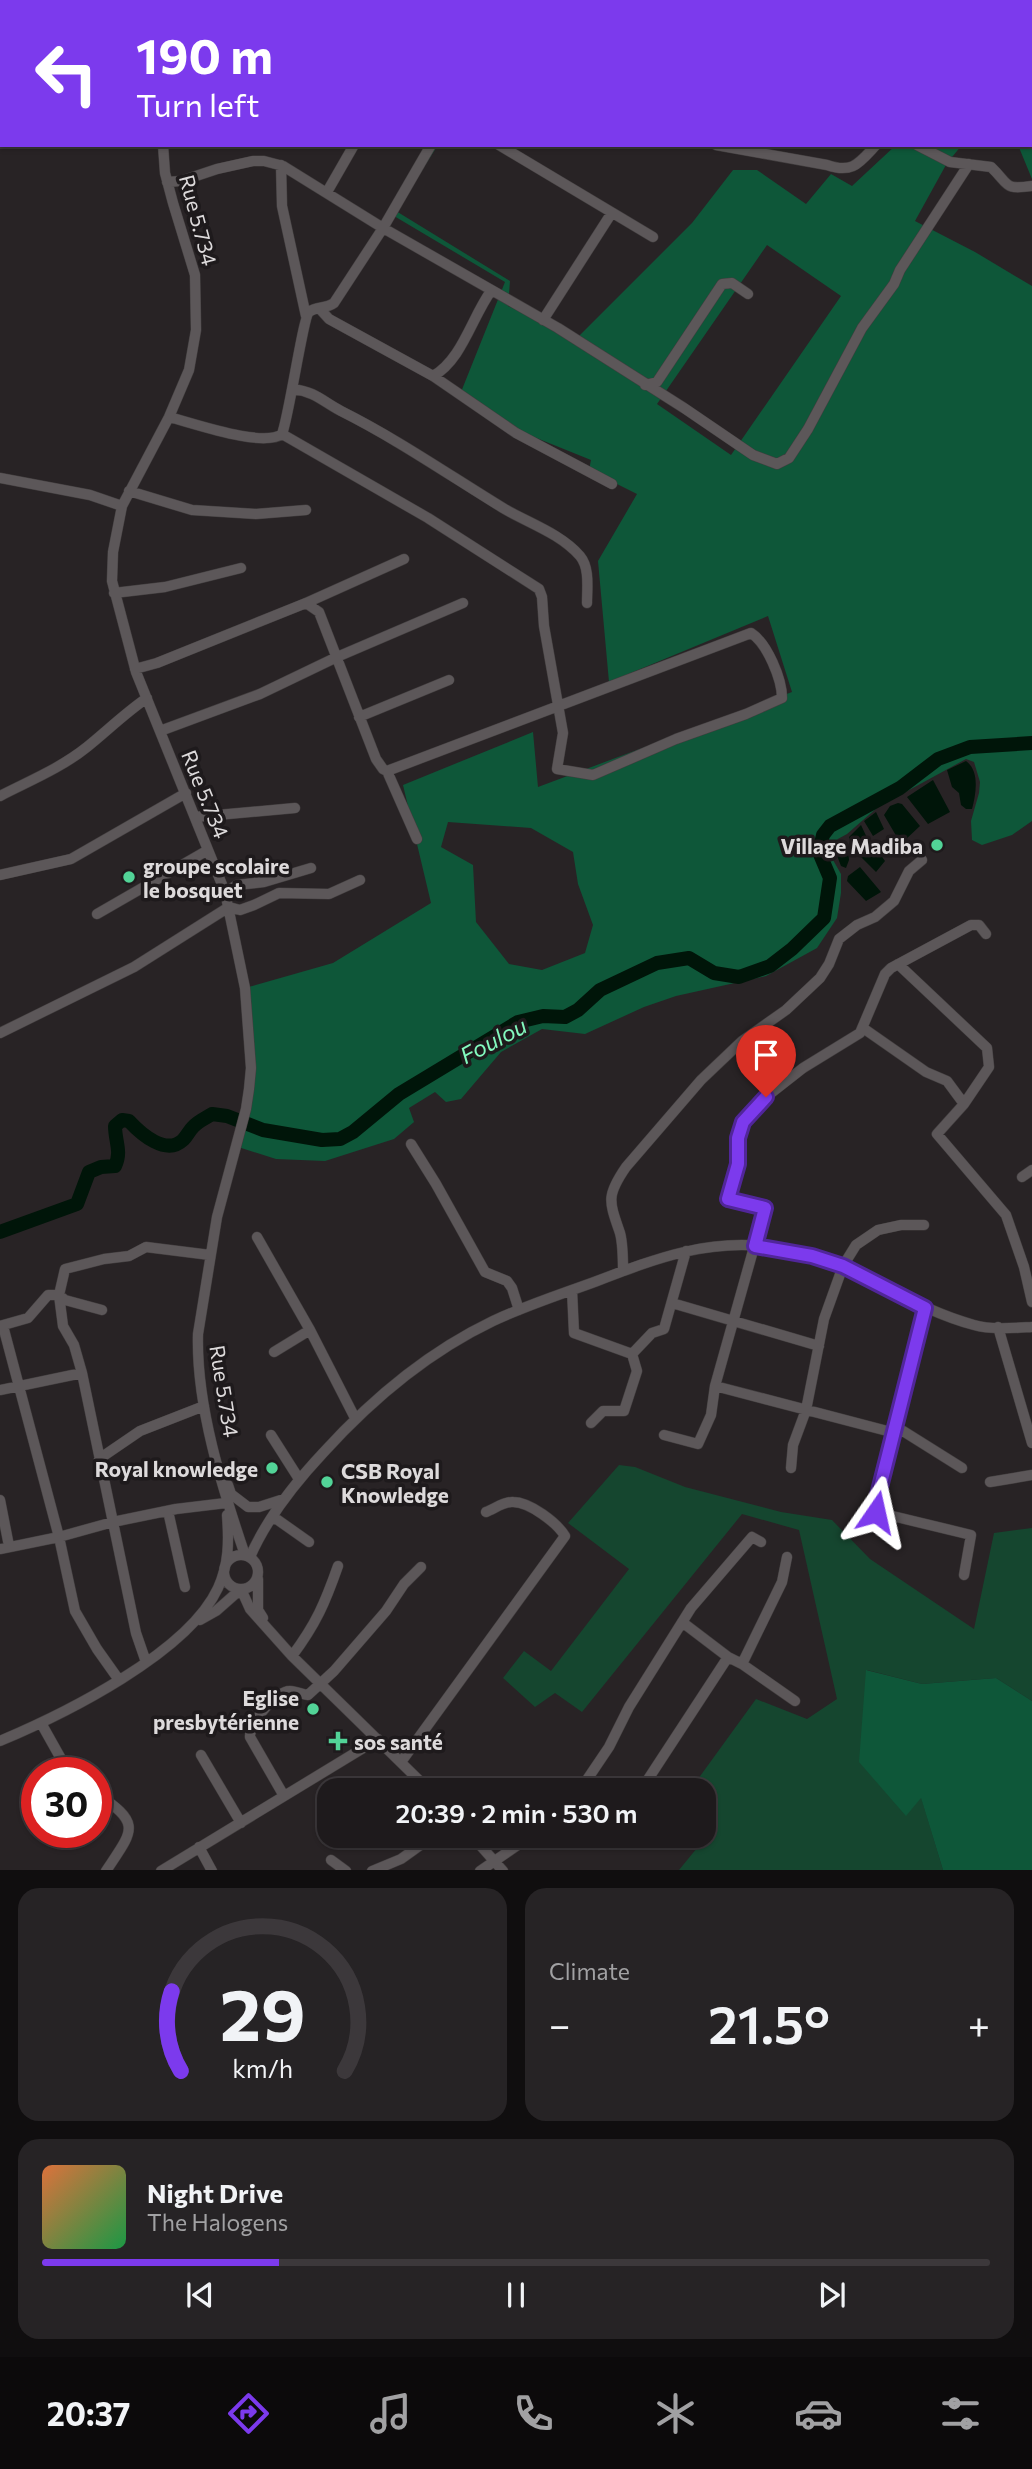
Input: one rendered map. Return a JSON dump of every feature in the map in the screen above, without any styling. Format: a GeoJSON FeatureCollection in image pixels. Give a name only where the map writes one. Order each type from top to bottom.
{"type":"FeatureCollection","features":[{"type":"Feature","properties":{"kind":"street","name":"Rue 5.734"},"geometry":{"type":"LineString","coordinates":[[163,147],[167,182],[192,264],[197,300],[197,330],[189,370],[169,417],[122,506],[113,552],[114,593],[135,669],[225,892],[245,988],[251,1068],[246,1109],[224,1184],[210,1255],[197,1353],[204,1406],[226,1503],[248,1556]]}},
{"type":"Feature","properties":{"kind":"street"},"geometry":{"type":"LineString","coordinates":[[327,192],[353,147]]}},
{"type":"Feature","properties":{"kind":"street"},"geometry":{"type":"LineString","coordinates":[[306,316],[311,310],[334,303],[383,228],[430,147]]}},
{"type":"Feature","properties":{"kind":"street"},"geometry":{"type":"LineString","coordinates":[[502,147],[653,237]]}},
{"type":"Feature","properties":{"kind":"street"},"geometry":{"type":"LineString","coordinates":[[727,147],[842,170],[855,166],[874,147]]}},
{"type":"Feature","properties":{"kind":"street"},"geometry":{"type":"LineString","coordinates":[[921,147],[950,162],[991,167],[1008,187],[1032,187]]}},
{"type":"Feature","properties":{"kind":"street"},"geometry":{"type":"LineString","coordinates":[[167,182],[181,181],[253,161],[281,165],[383,228],[543,320],[684,408],[753,455],[777,464],[789,458],[808,429],[862,328],[894,284],[900,270],[969,164]]}},
{"type":"Feature","properties":{"kind":"street"},"geometry":{"type":"LineString","coordinates":[[169,417],[254,439],[274,439],[282,435],[306,316],[282,206],[281,165]]}},
{"type":"Feature","properties":{"kind":"street"},"geometry":{"type":"LineString","coordinates":[[543,320],[611,214]]}},
{"type":"Feature","properties":{"kind":"street"},"geometry":{"type":"LineString","coordinates":[[645,385],[657,382],[722,284],[732,284],[748,294]]}},
{"type":"Feature","properties":{"kind":"street"},"geometry":{"type":"LineString","coordinates":[[433,376],[449,362],[491,291]]}},
{"type":"Feature","properties":{"kind":"street"},"geometry":{"type":"LineString","coordinates":[[319,308],[329,319],[433,376],[516,433],[612,484]]}},
{"type":"Feature","properties":{"kind":"street"},"geometry":{"type":"LineString","coordinates":[[293,389],[312,392],[321,397],[338,410],[392,438],[506,510],[562,540],[581,557],[586,567],[587,603]]}},
{"type":"Feature","properties":{"kind":"street"},"geometry":{"type":"LineString","coordinates":[[282,435],[428,518],[539,589],[542,597],[544,626],[558,705],[562,733],[558,769],[593,775],[782,698],[782,685],[760,638],[751,633],[558,705],[387,771]]}},
{"type":"Feature","properties":{"kind":"street"},"geometry":{"type":"LineString","coordinates":[[0,478],[90,495],[122,506]]}},
{"type":"Feature","properties":{"kind":"street"},"geometry":{"type":"LineString","coordinates":[[129,491],[192,510],[256,514],[306,510]]}},
{"type":"Feature","properties":{"kind":"street"},"geometry":{"type":"LineString","coordinates":[[135,669],[178,655],[306,603],[404,559]]}},
{"type":"Feature","properties":{"kind":"street"},"geometry":{"type":"LineString","coordinates":[[114,593],[165,587],[241,569]]}},
{"type":"Feature","properties":{"kind":"street"},"geometry":{"type":"LineString","coordinates":[[306,603],[319,612],[376,759],[387,771],[417,839]]}},
{"type":"Feature","properties":{"kind":"street"},"geometry":{"type":"LineString","coordinates":[[160,731],[260,694],[337,657],[463,603]]}},
{"type":"Feature","properties":{"kind":"street"},"geometry":{"type":"LineString","coordinates":[[359,717],[449,680]]}},
{"type":"Feature","properties":{"kind":"street"},"geometry":{"type":"LineString","coordinates":[[0,796],[60,765],[147,698]]}},
{"type":"Feature","properties":{"kind":"street"},"geometry":{"type":"LineString","coordinates":[[0,875],[21,868],[71,859],[186,793]]}},
{"type":"Feature","properties":{"kind":"street"},"geometry":{"type":"LineString","coordinates":[[195,817],[295,808]]}},
{"type":"Feature","properties":{"kind":"street"},"geometry":{"type":"LineString","coordinates":[[97,914],[208,850]]}},
{"type":"Feature","properties":{"kind":"street"},"geometry":{"type":"LineString","coordinates":[[624,1271],[620,1234],[611,1206],[615,1182],[701,1080],[742,1041],[786,1010],[820,978],[839,939],[857,925],[875,917],[894,901],[909,871],[922,860]]}},
{"type":"Feature","properties":{"kind":"street"},"geometry":{"type":"LineString","coordinates":[[225,892],[237,885],[264,882],[311,868]]}},
{"type":"Feature","properties":{"kind":"street"},"geometry":{"type":"LineString","coordinates":[[0,1033],[134,967],[229,907],[240,910],[279,893],[329,894],[360,880]]}},
{"type":"Feature","properties":{"kind":"street"},"geometry":{"type":"LineString","coordinates":[[664,1434],[698,1444],[711,1415],[715,1386],[765,1208],[728,1199],[738,1164],[738,1138],[743,1122],[766,1097],[803,1068],[860,1033],[885,974],[898,964],[971,925],[979,925],[986,934]]}},
{"type":"Feature","properties":{"kind":"street"},"geometry":{"type":"LineString","coordinates":[[898,964],[987,1048],[989,1067],[964,1104],[937,1134],[1006,1215],[1024,1267],[1032,1303]]}},
{"type":"Feature","properties":{"kind":"street"},"geometry":{"type":"LineString","coordinates":[[863,1028],[926,1072],[947,1081],[964,1104]]}},
{"type":"Feature","properties":{"kind":"street"},"geometry":{"type":"LineString","coordinates":[[411,1143],[485,1272],[507,1281],[519,1310]]}},
{"type":"Feature","properties":{"kind":"street"},"geometry":{"type":"LineString","coordinates":[[1023,1177],[1032,1170]]}},
{"type":"Feature","properties":{"kind":"street"},"geometry":{"type":"LineString","coordinates":[[791,1468],[793,1445],[806,1410],[824,1319],[843,1266],[856,1245],[878,1230],[901,1225],[924,1225]]}},
{"type":"Feature","properties":{"kind":"street"},"geometry":{"type":"LineString","coordinates":[[257,1237],[355,1418]]}},
{"type":"Feature","properties":{"kind":"street"},"geometry":{"type":"LineString","coordinates":[[248,1556],[299,1479],[355,1418],[393,1384],[472,1332],[519,1310],[661,1257],[708,1246],[755,1246],[812,1256],[843,1266],[925,1308],[976,1326],[1032,1328]]}},
{"type":"Feature","properties":{"kind":"street"},"geometry":{"type":"LineString","coordinates":[[146,1662],[136,1633],[82,1373],[74,1345],[63,1326],[59,1295],[65,1269],[129,1256],[146,1247],[210,1255]]}},
{"type":"Feature","properties":{"kind":"street"},"geometry":{"type":"LineString","coordinates":[[632,1354],[652,1333],[664,1329],[687,1251]]}},
{"type":"Feature","properties":{"kind":"street"},"geometry":{"type":"LineString","coordinates":[[572,1290],[574,1333],[632,1354]]}},
{"type":"Feature","properties":{"kind":"street"},"geometry":{"type":"LineString","coordinates":[[102,1310],[65,1300],[59,1295],[48,1295],[28,1318],[2,1326],[59,1537],[75,1611],[119,1680]]}},
{"type":"Feature","properties":{"kind":"street"},"geometry":{"type":"LineString","coordinates":[[672,1303],[819,1346]]}},
{"type":"Feature","properties":{"kind":"street"},"geometry":{"type":"LineString","coordinates":[[925,1308],[875,1507],[876,1512],[971,1535],[964,1575]]}},
{"type":"Feature","properties":{"kind":"street"},"geometry":{"type":"LineString","coordinates":[[998,1327],[1032,1443]]}},
{"type":"Feature","properties":{"kind":"street"},"geometry":{"type":"LineString","coordinates":[[274,1352],[310,1331]]}},
{"type":"Feature","properties":{"kind":"street"},"geometry":{"type":"LineString","coordinates":[[591,1423],[603,1411],[624,1410],[637,1371],[632,1354]]}},
{"type":"Feature","properties":{"kind":"street"},"geometry":{"type":"LineString","coordinates":[[0,1390],[82,1373]]}},
{"type":"Feature","properties":{"kind":"street"},"geometry":{"type":"LineString","coordinates":[[715,1386],[895,1433],[903,1431],[962,1468]]}},
{"type":"Feature","properties":{"kind":"street"},"geometry":{"type":"LineString","coordinates":[[99,1459],[140,1431],[204,1406]]}},
{"type":"Feature","properties":{"kind":"street"},"geometry":{"type":"LineString","coordinates":[[271,1435],[299,1479]]}},
{"type":"Feature","properties":{"kind":"street"},"geometry":{"type":"LineString","coordinates":[[214,1448],[231,1494],[239,1502],[248,1507],[260,1507],[282,1502]]}},
{"type":"Feature","properties":{"kind":"street"},"geometry":{"type":"LineString","coordinates":[[990,1482],[1032,1475]]}},
{"type":"Feature","properties":{"kind":"street"},"geometry":{"type":"LineString","coordinates":[[0,1500],[5,1548],[113,1522],[226,1503],[229,1548],[218,1588],[208,1606],[191,1625],[146,1662],[92,1698],[0,1741]]}},
{"type":"Feature","properties":{"kind":"street"},"geometry":{"type":"LineString","coordinates":[[268,1628],[258,1610],[260,1549],[282,1502]]}},
{"type":"Feature","properties":{"kind":"street"},"geometry":{"type":"LineString","coordinates":[[401,1762],[459,1684],[531,1579],[565,1536],[555,1522],[519,1503],[509,1502],[486,1512]]}},
{"type":"Feature","properties":{"kind":"street"},"geometry":{"type":"LineString","coordinates":[[168,1511],[185,1587]]}},
{"type":"Feature","properties":{"kind":"street"},"geometry":{"type":"LineString","coordinates":[[275,1518],[309,1542]]}},
{"type":"Feature","properties":{"kind":"street"},"geometry":{"type":"LineString","coordinates":[[588,1778],[609,1748],[629,1707],[703,1592],[752,1537],[761,1542]]}},
{"type":"Feature","properties":{"kind":"street"},"geometry":{"type":"LineString","coordinates":[[248,1556],[231,1558],[225,1566],[227,1582],[241,1589],[250,1609],[292,1656],[417,1778]]}},
{"type":"Feature","properties":{"kind":"street"},"geometry":{"type":"LineString","coordinates":[[248,1556],[258,1570]]}},
{"type":"Feature","properties":{"kind":"street"},"geometry":{"type":"LineString","coordinates":[[742,1664],[782,1582],[787,1557]]}},
{"type":"Feature","properties":{"kind":"street"},"geometry":{"type":"LineString","coordinates":[[292,1656],[322,1611],[338,1566]]}},
{"type":"Feature","properties":{"kind":"street"},"geometry":{"type":"LineString","coordinates":[[284,1796],[253,1746],[249,1729],[281,1694],[290,1691],[308,1695],[334,1671],[386,1611],[404,1584],[421,1567]]}},
{"type":"Feature","properties":{"kind":"street"},"geometry":{"type":"LineString","coordinates":[[191,1625],[216,1611],[241,1589],[252,1586],[258,1570]]}},
{"type":"Feature","properties":{"kind":"street"},"geometry":{"type":"LineString","coordinates":[[682,1622],[728,1657],[795,1701]]}},
{"type":"Feature","properties":{"kind":"street"},"geometry":{"type":"LineString","coordinates":[[649,1778],[728,1657]]}},
{"type":"Feature","properties":{"kind":"street"},"geometry":{"type":"LineString","coordinates":[[41,1723],[60,1757]]}},
{"type":"Feature","properties":{"kind":"street"},"geometry":{"type":"LineString","coordinates":[[163,1870],[378,1738]]}},
{"type":"Feature","properties":{"kind":"street"},"geometry":{"type":"LineString","coordinates":[[201,1755],[241,1823]]}},
{"type":"Feature","properties":{"kind":"street"},"geometry":{"type":"LineString","coordinates":[[107,1870],[124,1844],[128,1822],[125,1815],[112,1805]]}},
{"type":"Feature","properties":{"kind":"street"},"geometry":{"type":"LineString","coordinates":[[199,1847],[211,1870]]}},
{"type":"Feature","properties":{"kind":"street"},"geometry":{"type":"LineString","coordinates":[[374,1870],[401,1859],[416,1848]]}},
{"type":"Feature","properties":{"kind":"street"},"geometry":{"type":"LineString","coordinates":[[483,1848],[502,1870]]}},
{"type":"Feature","properties":{"kind":"street"},"geometry":{"type":"LineString","coordinates":[[482,1870],[514,1848]]}},
{"type":"Feature","properties":{"kind":"street"},"geometry":{"type":"LineString","coordinates":[[331,1860],[345,1870]]}},
{"type":"Feature","properties":{"kind":"green space"},"geometry":{"type":"Polygon","coordinates":[[[434,147],[437,147],[396,211],[510,281],[508,306],[578,337],[692,223],[733,170],[757,170],[806,204],[831,174],[852,186],[894,147],[960,147],[947,163],[915,221],[1032,286],[1032,821],[1012,835],[982,845],[972,840],[971,821],[980,782],[974,762],[966,759],[878,807],[836,840],[831,847],[833,860],[841,874],[837,918],[817,948],[766,976],[676,996],[644,1007],[585,1034],[542,1029],[501,1052],[461,1099],[446,1102],[435,1092],[409,1108],[414,1122],[394,1139],[325,1161],[276,1159],[235,1146],[249,1089],[245,988],[333,963],[431,903],[403,785],[533,732],[538,787],[792,692],[768,616],[609,682],[598,561],[637,494],[589,470],[591,460],[507,426],[461,392],[505,282],[389,213],[434,147]],[[767,245],[657,404],[731,455],[841,296],[767,245]],[[448,822],[441,847],[473,865],[476,922],[509,964],[542,970],[585,953],[593,925],[578,884],[573,852],[531,828],[448,822]]]}},
{"type":"Feature","properties":{"kind":"green space"},"geometry":{"type":"Polygon","coordinates":[[[1019,147],[1032,147],[1032,179],[1019,147]]]}},
{"type":"Feature","properties":{"kind":"green space"},"geometry":{"type":"Polygon","coordinates":[[[619,1465],[635,1467],[685,1487],[781,1512],[832,1520],[870,1559],[974,1629],[994,1533],[1032,1528],[1032,1701],[996,1678],[922,1684],[867,1670],[906,1815],[921,1797],[943,1870],[679,1870],[697,1848],[716,1848],[716,1778],[699,1778],[756,1699],[807,1719],[837,1699],[799,1530],[742,1514],[582,1712],[555,1693],[535,1707],[503,1678],[524,1651],[551,1671],[629,1569],[568,1523],[619,1465]]]}},
{"type":"Feature","properties":{"kind":"green space"},"geometry":{"type":"Polygon","coordinates":[[[866,1670],[922,1684],[996,1678],[1032,1701],[1032,1870],[943,1870],[921,1798],[906,1816],[859,1762],[866,1670]]]}},
{"type":"Feature","properties":{"kind":"shaded area"},"geometry":{"type":"Polygon","coordinates":[[[966,761],[975,777],[976,790],[972,809],[961,805],[959,793],[952,787],[947,770],[966,761]]]}},
{"type":"Feature","properties":{"kind":"shaded area"},"geometry":{"type":"Polygon","coordinates":[[[933,780],[950,812],[928,824],[907,797],[933,780]]]}},
{"type":"Feature","properties":{"kind":"shaded area"},"geometry":{"type":"Polygon","coordinates":[[[902,804],[920,826],[904,841],[898,839],[884,815],[890,806],[902,804]]]}},
{"type":"Feature","properties":{"kind":"shaded area"},"geometry":{"type":"Polygon","coordinates":[[[876,812],[884,829],[873,836],[864,821],[876,812]]]}},
{"type":"Feature","properties":{"kind":"shaded area"},"geometry":{"type":"Polygon","coordinates":[[[861,825],[868,840],[855,851],[849,837],[861,825]]]}},
{"type":"Feature","properties":{"kind":"shaded area"},"geometry":{"type":"Polygon","coordinates":[[[839,841],[848,846],[849,860],[846,868],[841,866],[834,848],[839,841]]]}},
{"type":"Feature","properties":{"kind":"shaded area"},"geometry":{"type":"Polygon","coordinates":[[[872,843],[885,861],[876,872],[859,855],[872,843]]]}},
{"type":"Feature","properties":{"kind":"shaded area"},"geometry":{"type":"Polygon","coordinates":[[[860,867],[881,892],[866,901],[847,881],[848,876],[860,867]]]}},
{"type":"Feature","properties":{"kind":"waterway","name":"Foulou"},"geometry":{"type":"LineString","coordinates":[[0,1232],[77,1204],[89,1172],[101,1167],[115,1166],[118,1151],[115,1126],[122,1120],[129,1121],[154,1141],[169,1146],[183,1140],[195,1125],[212,1114],[227,1116],[263,1130],[322,1140],[340,1139],[353,1132],[399,1094],[518,1022],[543,1016],[565,1017],[578,1010],[600,990],[657,963],[689,958],[714,973],[739,977],[770,966],[824,918],[830,878],[819,852],[823,835],[830,826],[900,788],[938,759],[970,747],[1032,743]]}},
{"type":"Feature","properties":{"kind":"place","name":"Village Madiba"},"geometry":{"type":"Point","coordinates":[937,845]}},
{"type":"Feature","properties":{"kind":"place","name":"groupe scolaire le bosquet"},"geometry":{"type":"Point","coordinates":[129,877]}},
{"type":"Feature","properties":{"kind":"place","name":"Royal knowledge"},"geometry":{"type":"Point","coordinates":[272,1468]}},
{"type":"Feature","properties":{"kind":"place","name":"CSB Royal Knowledge"},"geometry":{"type":"Point","coordinates":[327,1482]}},
{"type":"Feature","properties":{"kind":"place","name":"Eglise presbytérienne"},"geometry":{"type":"Point","coordinates":[313,1709]}},
{"type":"Feature","properties":{"kind":"place","name":"sos santé"},"geometry":{"type":"Point","coordinates":[338,1741]}},
{"type":"Feature","properties":{"kind":"route"},"geometry":{"type":"LineString","coordinates":[[766,1097],[743,1122],[738,1138],[738,1164],[728,1199],[765,1208],[755,1246],[812,1256],[843,1266],[925,1308],[875,1507],[876,1512]]}}]}
